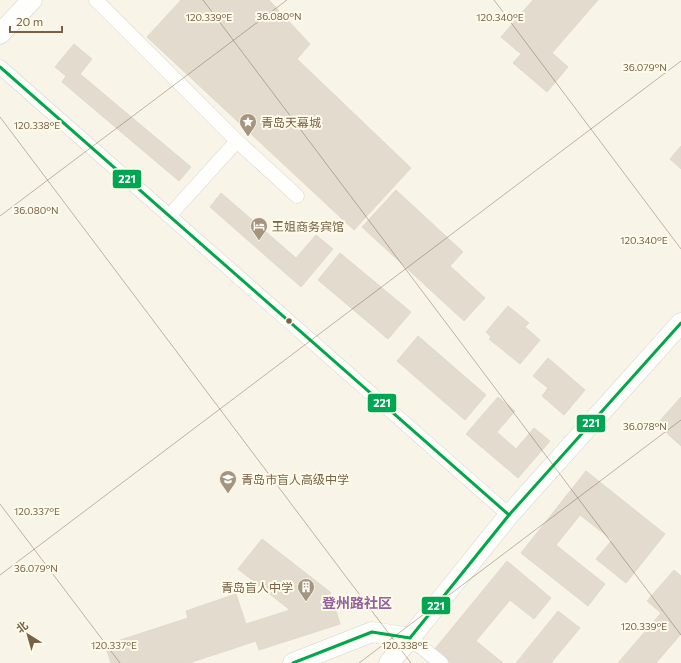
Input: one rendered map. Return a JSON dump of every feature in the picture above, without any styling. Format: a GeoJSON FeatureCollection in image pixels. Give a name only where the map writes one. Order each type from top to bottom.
{"type":"FeatureCollection","features":[{"type":"Feature","properties":{"kind":"main road"},"geometry":{"type":"LineString","coordinates":[[0,34],[32,0]]}},
{"type":"Feature","properties":{"kind":"main road"},"geometry":{"type":"LineString","coordinates":[[389,663],[509,515],[681,323]]}},
{"type":"Feature","properties":{"kind":"main road"},"geometry":{"type":"LineString","coordinates":[[293,663],[372,632],[410,638]]}},
{"type":"Feature","properties":{"kind":"street"},"geometry":{"type":"LineString","coordinates":[[96,0],[237,141],[297,196]]}},
{"type":"Feature","properties":{"kind":"street"},"geometry":{"type":"LineString","coordinates":[[0,67],[509,515]]}},
{"type":"Feature","properties":{"kind":"street"},"geometry":{"type":"LineString","coordinates":[[169,216],[237,141]]}},
{"type":"Feature","properties":{"kind":"street"},"geometry":{"type":"LineString","coordinates":[[410,638],[441,663]]}},
{"type":"Feature","properties":{"kind":"building"},"geometry":{"type":"Polygon","coordinates":[[[181,0],[269,0],[310,44],[297,59],[411,168],[354,230],[147,37],[181,0]]]}},
{"type":"Feature","properties":{"kind":"building"},"geometry":{"type":"Polygon","coordinates":[[[533,0],[598,0],[552,53],[568,67],[547,92],[513,63],[521,54],[501,37],[533,0]]]}},
{"type":"Feature","properties":{"kind":"building"},"geometry":{"type":"Polygon","coordinates":[[[74,44],[92,59],[80,74],[191,167],[179,181],[62,82],[66,76],[55,67],[74,44]]]}},
{"type":"Feature","properties":{"kind":"building"},"geometry":{"type":"Polygon","coordinates":[[[681,146],[681,169],[670,159],[681,146]]]}},
{"type":"Feature","properties":{"kind":"building"},"geometry":{"type":"Polygon","coordinates":[[[396,190],[463,252],[450,266],[485,298],[464,321],[362,227],[396,190]]]}},
{"type":"Feature","properties":{"kind":"building"},"geometry":{"type":"Polygon","coordinates":[[[221,193],[296,258],[316,235],[333,249],[301,287],[210,207],[221,193]]]}},
{"type":"Feature","properties":{"kind":"building"},"geometry":{"type":"Polygon","coordinates":[[[340,253],[411,312],[388,339],[318,280],[340,253]]]}},
{"type":"Feature","properties":{"kind":"building"},"geometry":{"type":"Polygon","coordinates":[[[508,306],[529,323],[525,327],[540,340],[520,364],[489,339],[491,337],[486,332],[508,306]]]}},
{"type":"Feature","properties":{"kind":"building"},"geometry":{"type":"Polygon","coordinates":[[[418,336],[486,395],[465,420],[397,361],[418,336]]]}},
{"type":"Feature","properties":{"kind":"building"},"geometry":{"type":"Polygon","coordinates":[[[548,358],[585,390],[564,415],[542,396],[548,388],[533,376],[548,358]]]}},
{"type":"Feature","properties":{"kind":"building"},"geometry":{"type":"Polygon","coordinates":[[[498,397],[515,411],[497,432],[516,449],[534,428],[550,441],[518,478],[466,434],[498,397]]]}},
{"type":"Feature","properties":{"kind":"building"},"geometry":{"type":"Polygon","coordinates":[[[681,397],[681,446],[657,424],[681,397]]]}},
{"type":"Feature","properties":{"kind":"building"},"geometry":{"type":"Polygon","coordinates":[[[586,471],[665,534],[626,583],[596,559],[612,540],[580,515],[556,545],[605,584],[588,606],[521,553],[586,471]]]}},
{"type":"Feature","properties":{"kind":"building","name":"青岛盲人中学"},"geometry":{"type":"Polygon","coordinates":[[[262,539],[330,592],[340,624],[259,650],[256,641],[189,663],[111,663],[105,645],[188,618],[186,611],[236,594],[246,624],[290,610],[238,569],[262,539]]]}},
{"type":"Feature","properties":{"kind":"building"},"geometry":{"type":"Polygon","coordinates":[[[507,561],[551,598],[534,619],[510,600],[476,641],[503,663],[451,663],[434,650],[507,561]]]}},
{"type":"Feature","properties":{"kind":"building"},"geometry":{"type":"Polygon","coordinates":[[[674,570],[681,576],[681,634],[656,663],[618,663],[661,613],[647,601],[674,570]]]}},
{"type":"Feature","properties":{"kind":"building"},"geometry":{"type":"Polygon","coordinates":[[[558,611],[580,628],[551,663],[516,663],[558,611]]]}},
{"type":"Feature","properties":{"kind":"transit line","name":"221"},"geometry":{"type":"LineString","coordinates":[[0,67],[509,515]]}},
{"type":"Feature","properties":{"kind":"transit line","name":"221"},"geometry":{"type":"LineString","coordinates":[[293,663],[372,632],[410,638],[509,515],[681,323]]}},
{"type":"Feature","properties":{"kind":"place","name":"青岛天幕城"},"geometry":{"type":"Point","coordinates":[248,137]}},
{"type":"Feature","properties":{"kind":"place","name":"王姐商务宾馆"},"geometry":{"type":"Point","coordinates":[259,241]}},
{"type":"Feature","properties":{"kind":"place","name":"青岛市盲人高级中学"},"geometry":{"type":"Point","coordinates":[228,494]}},
{"type":"Feature","properties":{"kind":"place","name":"青岛盲人中学"},"geometry":{"type":"Point","coordinates":[306,602]}},
{"type":"Feature","properties":{"kind":"district","name":"登州路社区"},"geometry":{"type":"Point","coordinates":[357,602]}}]}
